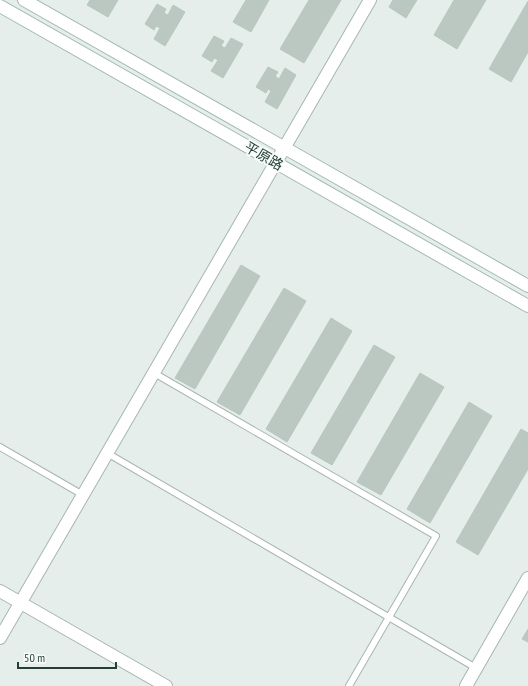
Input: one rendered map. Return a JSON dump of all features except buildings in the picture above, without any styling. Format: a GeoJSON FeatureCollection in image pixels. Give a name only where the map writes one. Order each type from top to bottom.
{"type":"FeatureCollection","features":[{"type":"Feature","properties":{"kind":"main road","name":"平原路"},"geometry":{"type":"LineString","coordinates":[[24,0],[528,286]]}},
{"type":"Feature","properties":{"kind":"main road"},"geometry":{"type":"LineString","coordinates":[[0,638],[370,0]]}},
{"type":"Feature","properties":{"kind":"main road","name":"平原路"},"geometry":{"type":"LineString","coordinates":[[0,6],[528,306]]}},
{"type":"Feature","properties":{"kind":"main road"},"geometry":{"type":"LineString","coordinates":[[466,686],[528,578]]}},
{"type":"Feature","properties":{"kind":"main road"},"geometry":{"type":"LineString","coordinates":[[0,591],[166,686]]}},
{"type":"Feature","properties":{"kind":"lane"},"geometry":{"type":"LineString","coordinates":[[154,373],[436,536],[349,686]]}},
{"type":"Feature","properties":{"kind":"lane"},"geometry":{"type":"LineString","coordinates":[[0,447],[83,495]]}},
{"type":"Feature","properties":{"kind":"lane"},"geometry":{"type":"LineString","coordinates":[[107,453],[476,668]]}}]}
